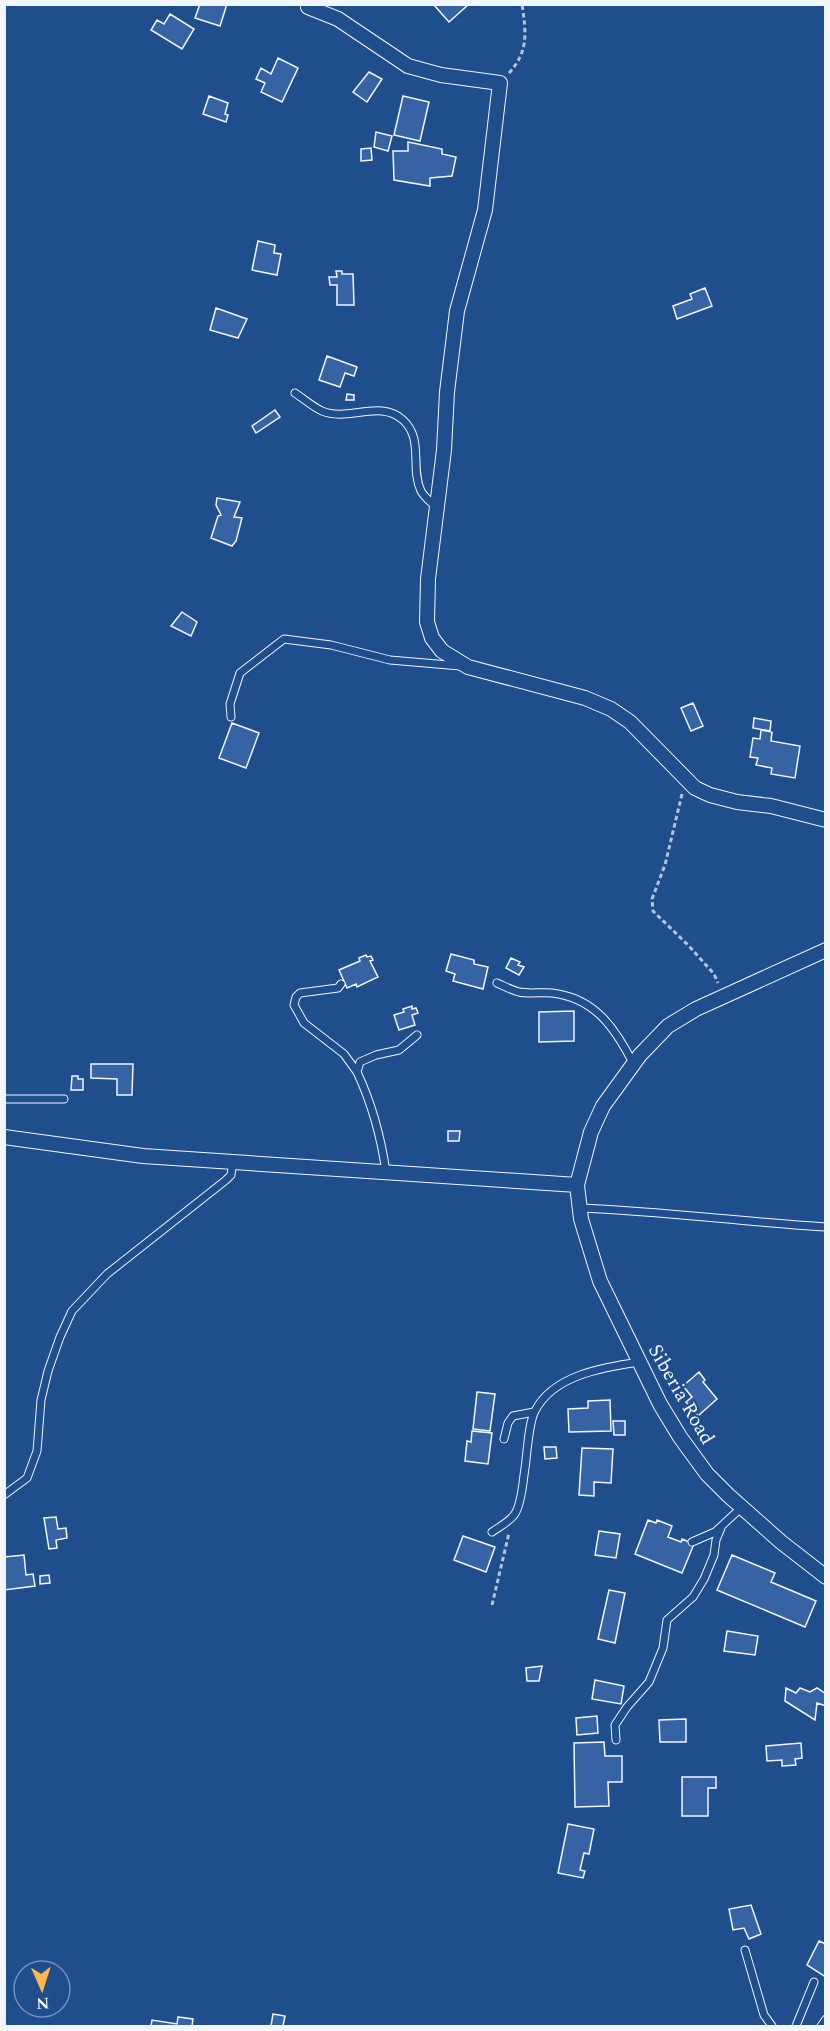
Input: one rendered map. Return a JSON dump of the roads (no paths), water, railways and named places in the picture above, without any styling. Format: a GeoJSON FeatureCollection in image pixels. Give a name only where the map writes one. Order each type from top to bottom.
{"type":"FeatureCollection","features":[{"type":"Feature","properties":{"kind":"street"},"geometry":{"type":"LineString","coordinates":[[308,7],[338,19],[408,66],[441,75],[500,83],[485,210],[457,311],[447,392],[444,450],[428,579],[427,622],[432,638],[442,651],[468,667],[585,698],[611,710],[630,722],[694,788],[737,802],[771,806],[825,820]]}},
{"type":"Feature","properties":{"kind":"street","name":"Siberia Road"},"geometry":{"type":"LineString","coordinates":[[825,950],[696,1009],[668,1026],[633,1063],[603,1106],[591,1132],[577,1185],[579,1208],[600,1281],[660,1404],[680,1437],[707,1474],[781,1542],[825,1577]]}},
{"type":"Feature","properties":{"kind":"street"},"geometry":{"type":"LineString","coordinates":[[4,1137],[143,1156],[577,1185]]}},
{"type":"Feature","properties":{"kind":"lane"},"geometry":{"type":"LineString","coordinates":[[295,393],[323,412],[355,414],[373,409],[392,413],[403,420],[411,430],[416,444],[417,476],[421,491],[437,508]]}},
{"type":"Feature","properties":{"kind":"lane"},"geometry":{"type":"LineString","coordinates":[[231,717],[230,704],[240,673],[284,639],[331,645],[390,660],[468,667]]}},
{"type":"Feature","properties":{"kind":"lane"},"geometry":{"type":"LineString","coordinates":[[497,983],[519,992],[553,993],[588,1004],[602,1016],[622,1042],[633,1063]]}},
{"type":"Feature","properties":{"kind":"lane"},"geometry":{"type":"LineString","coordinates":[[341,984],[338,988],[300,993],[294,1005],[304,1023],[344,1054],[357,1072],[369,1097],[380,1134],[386,1172]]}},
{"type":"Feature","properties":{"kind":"lane"},"geometry":{"type":"LineString","coordinates":[[357,1072],[360,1062],[376,1055],[399,1050],[417,1035]]}},
{"type":"Feature","properties":{"kind":"lane"},"geometry":{"type":"LineString","coordinates":[[4,1099],[64,1099]]}},
{"type":"Feature","properties":{"kind":"lane"},"geometry":{"type":"LineString","coordinates":[[4,1495],[27,1478],[37,1451],[41,1400],[48,1371],[72,1311],[107,1274],[226,1180],[231,1175],[233,1162]]}},
{"type":"Feature","properties":{"kind":"lane"},"geometry":{"type":"LineString","coordinates":[[579,1208],[825,1227]]}},
{"type":"Feature","properties":{"kind":"lane"},"geometry":{"type":"LineString","coordinates":[[492,1532],[515,1515],[523,1486],[534,1412],[560,1384],[618,1365],[640,1362]]}},
{"type":"Feature","properties":{"kind":"lane"},"geometry":{"type":"LineString","coordinates":[[504,1438],[508,1423],[513,1416],[534,1412]]}},
{"type":"Feature","properties":{"kind":"lane"},"geometry":{"type":"LineString","coordinates":[[692,1542],[721,1528],[742,1507]]}},
{"type":"Feature","properties":{"kind":"lane"},"geometry":{"type":"LineString","coordinates":[[616,1740],[615,1725],[627,1707],[650,1682],[663,1648],[667,1620],[693,1597],[704,1579],[714,1555],[716,1540],[721,1528]]}},
{"type":"Feature","properties":{"kind":"lane"},"geometry":{"type":"LineString","coordinates":[[745,1950],[764,2015],[772,2026]]}},
{"type":"Feature","properties":{"kind":"lane"},"geometry":{"type":"LineString","coordinates":[[796,2026],[814,1982]]}},
{"type":"Feature","properties":{"kind":"lane"},"geometry":{"type":"LineString","coordinates":[[821,2026],[825,2019]]}}]}
